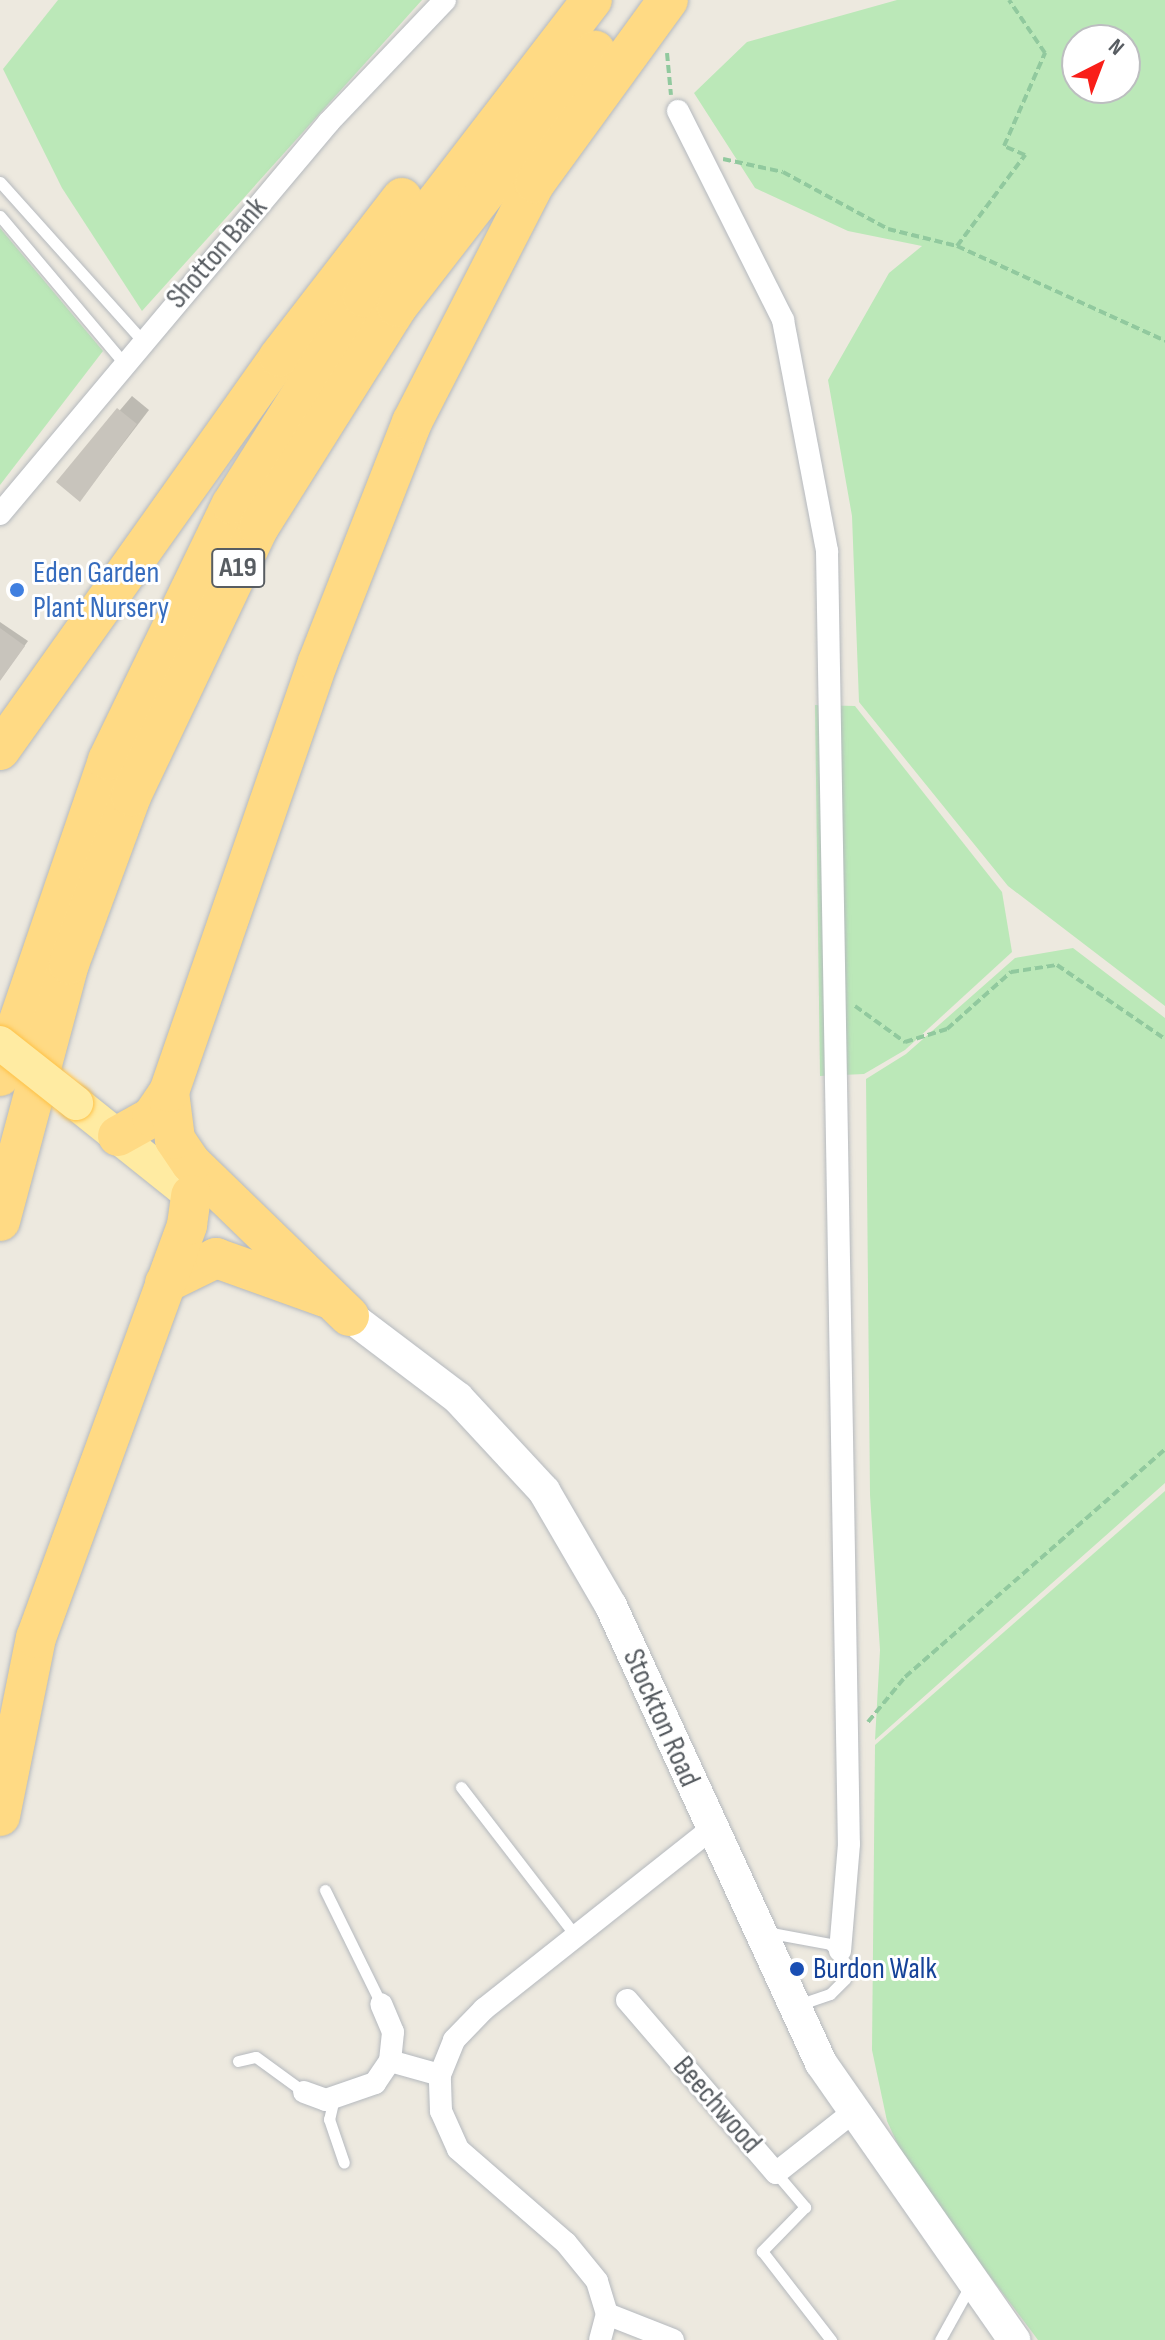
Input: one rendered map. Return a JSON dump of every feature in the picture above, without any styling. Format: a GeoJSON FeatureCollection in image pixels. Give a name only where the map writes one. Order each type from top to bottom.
{"type":"FeatureCollection","features":[{"type":"Feature","properties":{"kind":"highway"},"geometry":{"type":"LineString","coordinates":[[0,750],[289,345],[505,70],[570,0]]}},
{"type":"Feature","properties":{"kind":"highway","name":"A19"},"geometry":{"type":"LineString","coordinates":[[0,1076],[108,760],[232,504],[363,297],[592,0]]}},
{"type":"Feature","properties":{"kind":"highway","name":"A19"},"geometry":{"type":"LineString","coordinates":[[0,1221],[69,964],[131,796],[259,527],[459,221],[640,0]]}},
{"type":"Feature","properties":{"kind":"highway"},"geometry":{"type":"LineString","coordinates":[[118,1136],[152,1117],[169,1092],[318,662],[412,422],[535,183],[668,0]]}},
{"type":"Feature","properties":{"kind":"highway"},"geometry":{"type":"LineString","coordinates":[[169,1092],[175,1139],[191,1163],[337,1306]]}},
{"type":"Feature","properties":{"kind":"highway"},"geometry":{"type":"LineString","coordinates":[[0,1816],[36,1638],[165,1283],[191,1195]]}},
{"type":"Feature","properties":{"kind":"highway"},"geometry":{"type":"LineString","coordinates":[[165,1283],[216,1258],[337,1306]]}},
{"type":"Feature","properties":{"kind":"main road"},"geometry":{"type":"LineString","coordinates":[[0,1043],[191,1195]]}},
{"type":"Feature","properties":{"kind":"main road","name":"Stockton Road"},"geometry":{"type":"LineString","coordinates":[[191,1195],[458,1398],[544,1491],[611,1606],[710,1830],[793,2006],[852,2113],[1014,2340]]}},
{"type":"Feature","properties":{"kind":"street","name":"Shotton Bank"},"geometry":{"type":"LineString","coordinates":[[0,514],[142,340],[445,0]]}},
{"type":"Feature","properties":{"kind":"street"},"geometry":{"type":"LineString","coordinates":[[678,111],[708,160],[783,320],[827,551],[847,1749],[840,1951]]}},
{"type":"Feature","properties":{"kind":"street"},"geometry":{"type":"LineString","coordinates":[[600,2340],[607,2314],[597,2281],[566,2243],[458,2149],[441,2111],[440,2075],[454,2040],[484,2009],[710,1830]]}},
{"type":"Feature","properties":{"kind":"street","name":"Beechwood"},"geometry":{"type":"LineString","coordinates":[[627,2000],[776,2173],[852,2113]]}},
{"type":"Feature","properties":{"kind":"street"},"geometry":{"type":"LineString","coordinates":[[304,2092],[334,2098],[375,2083],[390,2061],[393,2032],[381,2004]]}},
{"type":"Feature","properties":{"kind":"street"},"geometry":{"type":"LineString","coordinates":[[390,2061],[440,2075]]}},
{"type":"Feature","properties":{"kind":"street"},"geometry":{"type":"LineString","coordinates":[[607,2314],[673,2340]]}},
{"type":"Feature","properties":{"kind":"lane"},"geometry":{"type":"LineString","coordinates":[[0,182],[142,340]]}},
{"type":"Feature","properties":{"kind":"lane"},"geometry":{"type":"LineString","coordinates":[[0,216],[123,362]]}},
{"type":"Feature","properties":{"kind":"lane"},"geometry":{"type":"LineString","coordinates":[[461,1787],[575,1935]]}},
{"type":"Feature","properties":{"kind":"lane"},"geometry":{"type":"LineString","coordinates":[[325,1890],[381,2004]]}},
{"type":"Feature","properties":{"kind":"lane"},"geometry":{"type":"LineString","coordinates":[[758,1931],[840,1951],[845,1979],[830,1994],[793,2006]]}},
{"type":"Feature","properties":{"kind":"lane"},"geometry":{"type":"LineString","coordinates":[[238,2061],[256,2057],[304,2092]]}},
{"type":"Feature","properties":{"kind":"lane"},"geometry":{"type":"LineString","coordinates":[[334,2098],[329,2119],[344,2163]]}},
{"type":"Feature","properties":{"kind":"lane"},"geometry":{"type":"LineString","coordinates":[[776,2173],[805,2207],[762,2251],[831,2340]]}},
{"type":"Feature","properties":{"kind":"lane"},"geometry":{"type":"LineString","coordinates":[[940,2340],[972,2283]]}},
{"type":"Feature","properties":{"kind":"path"},"geometry":{"type":"LineString","coordinates":[[957,246],[1025,155],[1004,146],[1045,53],[1009,0]]}},
{"type":"Feature","properties":{"kind":"path"},"geometry":{"type":"LineString","coordinates":[[668,45],[665,82],[678,111]]}},
{"type":"Feature","properties":{"kind":"path"},"geometry":{"type":"LineString","coordinates":[[708,160],[733,158],[783,172],[888,229],[957,246],[1165,341]]}},
{"type":"Feature","properties":{"kind":"path"},"geometry":{"type":"LineString","coordinates":[[834,980],[866,1020],[905,1042],[947,1029],[1011,972],[1057,965],[1165,1039]]}},
{"type":"Feature","properties":{"kind":"path"},"geometry":{"type":"LineString","coordinates":[[847,1749],[905,1677],[1165,1449]]}},
{"type":"Feature","properties":{"kind":"green space"},"geometry":{"type":"Polygon","coordinates":[[[58,0],[422,0],[142,311],[62,188],[3,69],[58,0]]]}},
{"type":"Feature","properties":{"kind":"green space"},"geometry":{"type":"Polygon","coordinates":[[[897,0],[1165,0],[1165,1006],[1008,886],[859,702],[852,516],[828,380],[889,273],[922,246],[848,231],[755,188],[694,93],[747,42],[897,0]]]}},
{"type":"Feature","properties":{"kind":"green space"},"geometry":{"type":"Polygon","coordinates":[[[0,228],[103,351],[0,485],[0,228]]]}},
{"type":"Feature","properties":{"kind":"green space"},"geometry":{"type":"Polygon","coordinates":[[[815,705],[855,706],[1002,892],[1012,952],[905,1050],[864,1074],[820,1076],[815,705]]]}},
{"type":"Feature","properties":{"kind":"green space"},"geometry":{"type":"Polygon","coordinates":[[[1073,948],[1165,1018],[1165,1483],[875,1740],[880,1650],[870,1495],[866,1079],[906,1054],[1015,958],[1073,948]]]}},
{"type":"Feature","properties":{"kind":"green space"},"geometry":{"type":"Polygon","coordinates":[[[1165,1491],[1165,2340],[1038,2340],[909,2169],[887,2121],[872,2050],[875,1745],[1165,1491]]]}},
{"type":"Feature","properties":{"kind":"building"},"geometry":{"type":"Polygon","coordinates":[[[117,408],[137,424],[80,502],[56,482],[117,408]]]}},
{"type":"Feature","properties":{"kind":"building"},"geometry":{"type":"Polygon","coordinates":[[[0,628],[25,646],[0,681],[0,628]]]}},
{"type":"Feature","properties":{"kind":"place","name":"Eden Garden Plant Nursery"},"geometry":{"type":"Point","coordinates":[17,590]}},
{"type":"Feature","properties":{"kind":"place","name":"Burdon Walk"},"geometry":{"type":"Point","coordinates":[797,1969]}}]}
